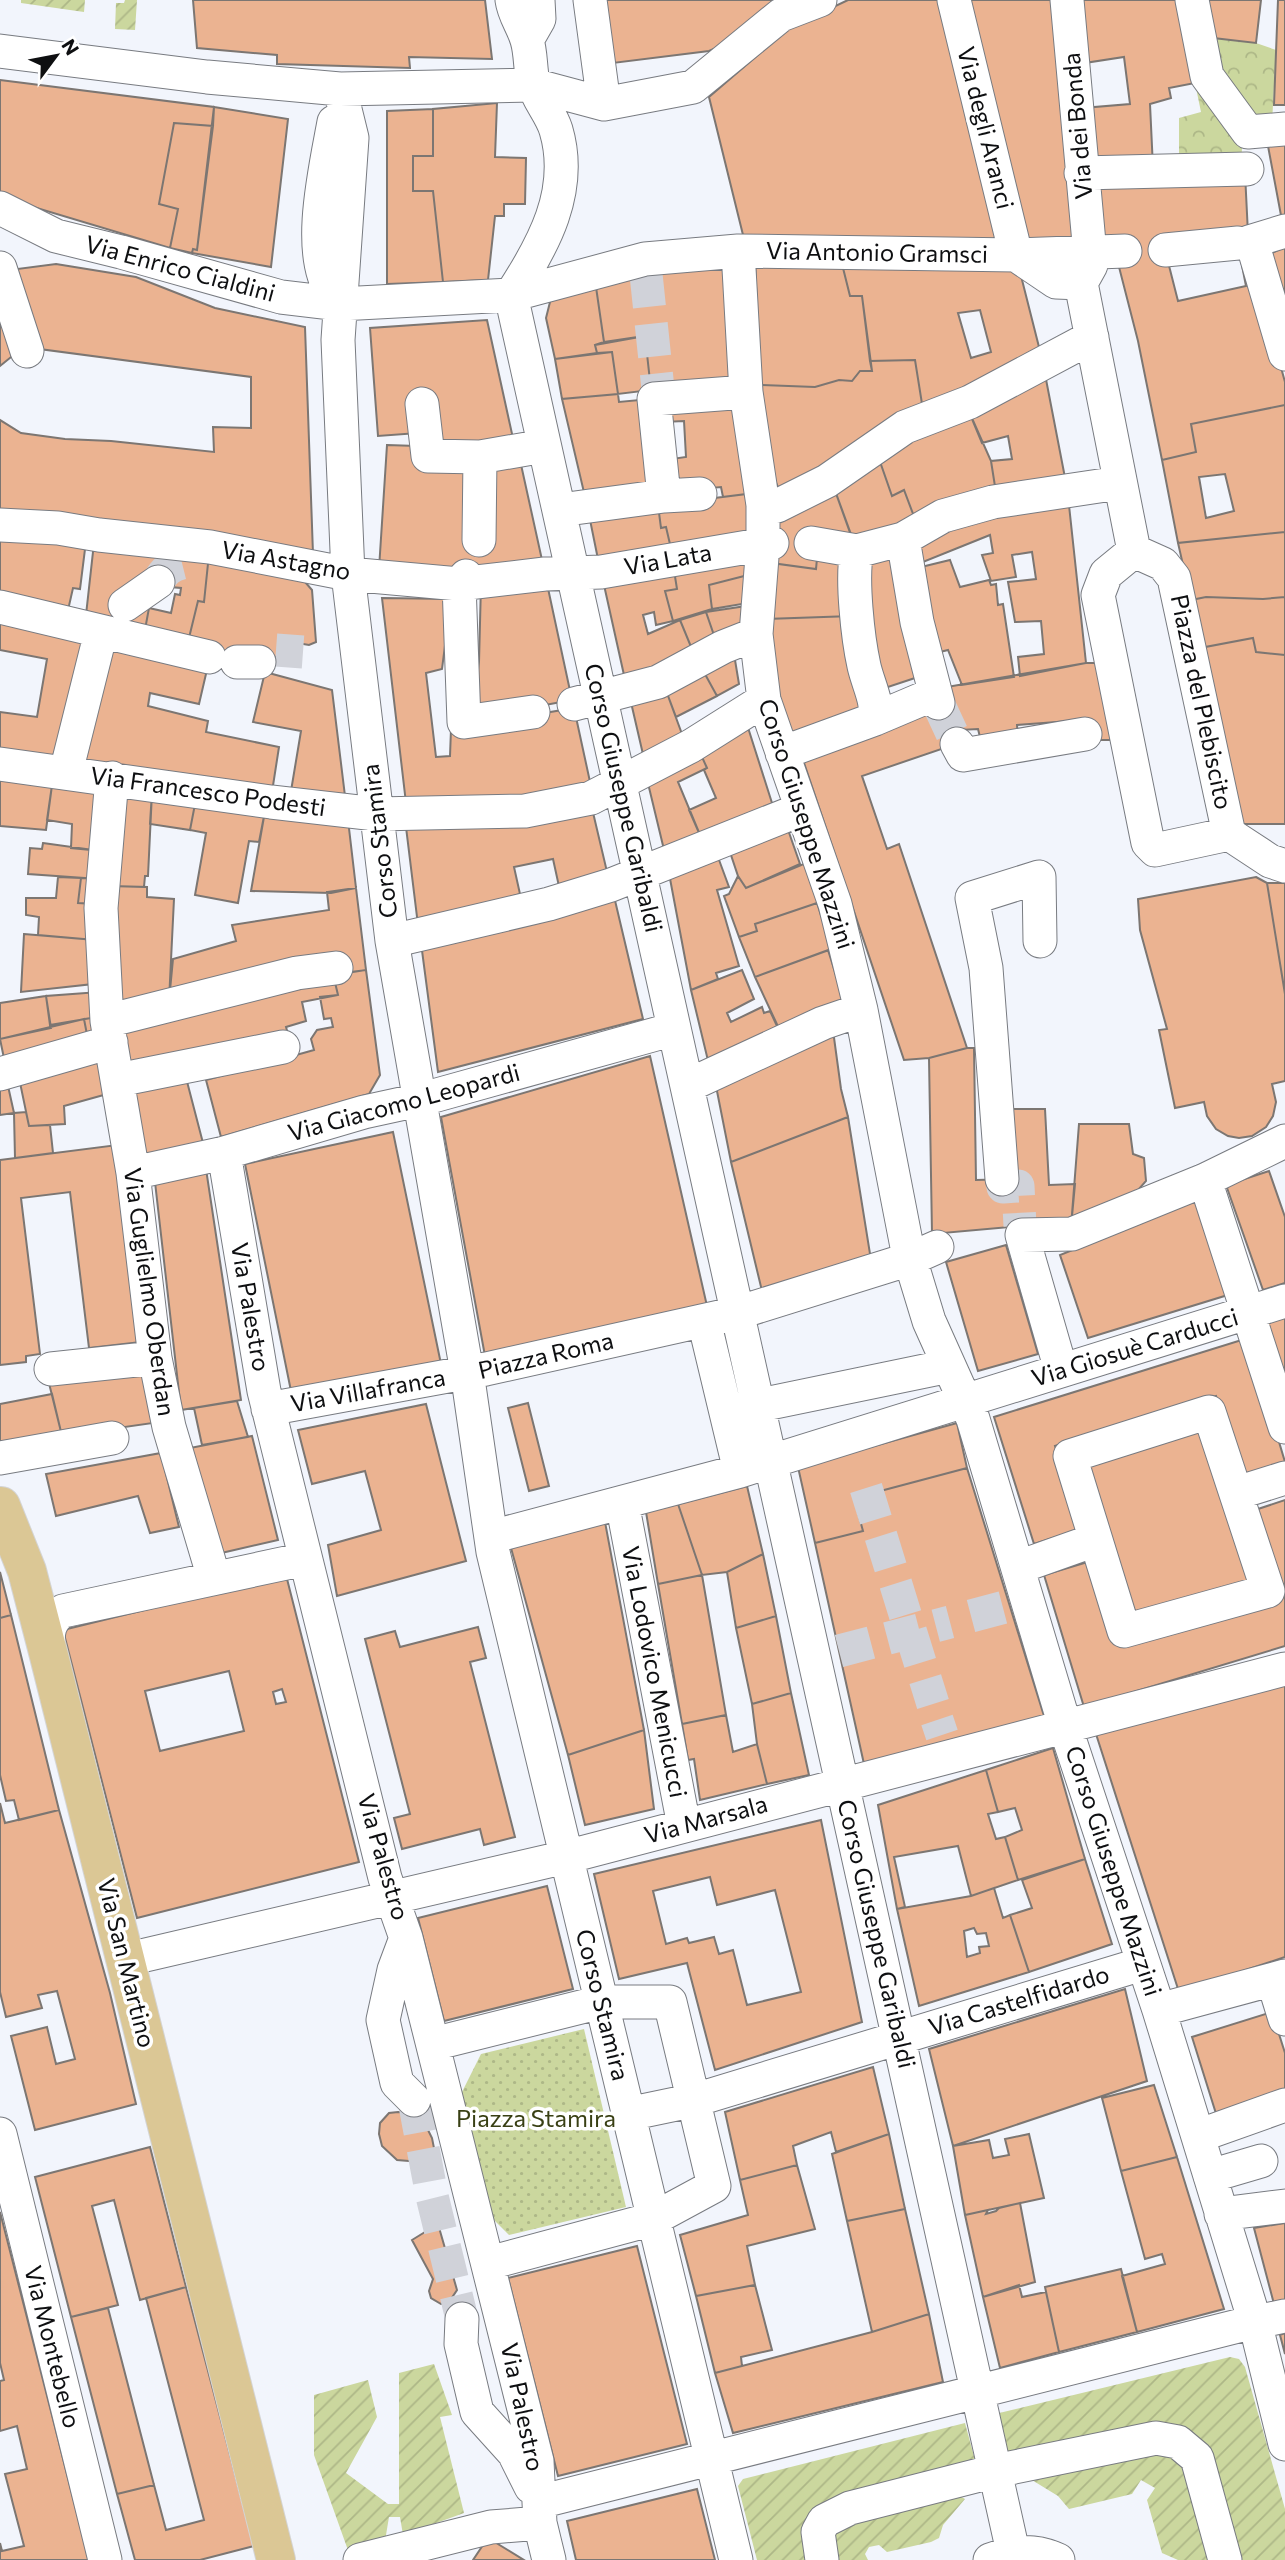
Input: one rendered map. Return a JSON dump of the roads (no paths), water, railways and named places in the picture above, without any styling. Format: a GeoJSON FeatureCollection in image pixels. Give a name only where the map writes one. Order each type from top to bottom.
{"type":"FeatureCollection","features":[{"type":"Feature","properties":{"kind":"main road"},"geometry":{"type":"LineString","coordinates":[[1,1506],[27,1571],[48,1652]]}},
{"type":"Feature","properties":{"kind":"main road","name":"Via San Martino"},"geometry":{"type":"LineString","coordinates":[[48,1652],[276,2560]]}},
{"type":"Feature","properties":{"kind":"street"},"geometry":{"type":"LineString","coordinates":[[511,295],[546,238],[556,208],[561,159],[556,129],[533,85],[527,40],[513,11],[512,0]]}},
{"type":"Feature","properties":{"kind":"street"},"geometry":{"type":"LineString","coordinates":[[527,40],[539,19],[538,0]]}},
{"type":"Feature","properties":{"kind":"street"},"geometry":{"type":"LineString","coordinates":[[590,0],[604,104]]}},
{"type":"Feature","properties":{"kind":"street"},"geometry":{"type":"LineString","coordinates":[[0,51],[207,77],[340,89],[533,85],[604,104],[693,87],[780,15],[820,0]]}},
{"type":"Feature","properties":{"kind":"street","name":"Via degli Aranci"},"geometry":{"type":"LineString","coordinates":[[954,0],[1016,255]]}},
{"type":"Feature","properties":{"kind":"street","name":"Via dei Bonda"},"geometry":{"type":"LineString","coordinates":[[1067,0],[1089,251]]}},
{"type":"Feature","properties":{"kind":"street"},"geometry":{"type":"LineString","coordinates":[[1192,0],[1207,76],[1248,132],[1285,129]]}},
{"type":"Feature","properties":{"kind":"street"},"geometry":{"type":"LineString","coordinates":[[340,89],[368,127],[369,155],[367,248],[341,304],[324,281],[319,209],[340,89]]}},
{"type":"Feature","properties":{"kind":"street"},"geometry":{"type":"LineString","coordinates":[[1082,173],[1247,169]]}},
{"type":"Feature","properties":{"kind":"street","name":"Via Enrico Cialdini"},"geometry":{"type":"LineString","coordinates":[[0,263],[12,214],[56,236],[281,297],[341,304],[511,295]]}},
{"type":"Feature","properties":{"kind":"street"},"geometry":{"type":"LineString","coordinates":[[1165,250],[1247,243],[1285,232]]}},
{"type":"Feature","properties":{"kind":"street"},"geometry":{"type":"LineString","coordinates":[[1247,243],[1285,354]]}},
{"type":"Feature","properties":{"kind":"street","name":"Via Antonio Gramsci"},"geometry":{"type":"LineString","coordinates":[[511,295],[645,266],[738,251],[1016,255]]}},
{"type":"Feature","properties":{"kind":"street","name":"Corso Giuseppe Mazzini"},"geometry":{"type":"LineString","coordinates":[[738,251],[746,392],[768,544],[756,634],[764,700],[835,904],[918,1253]]}},
{"type":"Feature","properties":{"kind":"street"},"geometry":{"type":"LineString","coordinates":[[1089,251],[1091,265],[1081,283],[1133,551]]}},
{"type":"Feature","properties":{"kind":"street"},"geometry":{"type":"LineString","coordinates":[[1016,255],[1125,251]]}},
{"type":"Feature","properties":{"kind":"street"},"geometry":{"type":"LineString","coordinates":[[1016,255],[1056,282],[1081,283]]}},
{"type":"Feature","properties":{"kind":"street"},"geometry":{"type":"LineString","coordinates":[[0,268],[27,351]]}},
{"type":"Feature","properties":{"kind":"street","name":"Corso Giuseppe Garibaldi"},"geometry":{"type":"LineString","coordinates":[[511,295],[572,573],[587,701],[621,782],[641,873],[660,1033],[687,1086],[736,1307]]}},
{"type":"Feature","properties":{"kind":"street","name":"Corso Stamira"},"geometry":{"type":"LineString","coordinates":[[341,304],[338,340],[348,574],[376,814],[392,941],[467,1373]]}},
{"type":"Feature","properties":{"kind":"street"},"geometry":{"type":"LineString","coordinates":[[763,505],[777,506],[827,481],[905,427],[970,402],[1092,337]]}},
{"type":"Feature","properties":{"kind":"street"},"geometry":{"type":"LineString","coordinates":[[664,496],[654,400],[659,394],[746,392]]}},
{"type":"Feature","properties":{"kind":"street"},"geometry":{"type":"LineString","coordinates":[[422,404],[428,456],[481,457],[544,446]]}},
{"type":"Feature","properties":{"kind":"street"},"geometry":{"type":"LineString","coordinates":[[478,540],[481,457]]}},
{"type":"Feature","properties":{"kind":"street"},"geometry":{"type":"LineString","coordinates":[[811,543],[857,551],[903,538],[943,516],[993,502],[1119,483]]}},
{"type":"Feature","properties":{"kind":"street"},"geometry":{"type":"LineString","coordinates":[[560,510],[664,496],[700,494]]}},
{"type":"Feature","properties":{"kind":"street","name":"Via Astagno"},"geometry":{"type":"LineString","coordinates":[[0,524],[58,528],[111,537],[210,547],[348,574],[463,580],[572,573]]}},
{"type":"Feature","properties":{"kind":"street"},"geometry":{"type":"LineString","coordinates":[[782,753],[936,698],[917,622],[903,538]]}},
{"type":"Feature","properties":{"kind":"street","name":"Via Lata"},"geometry":{"type":"LineString","coordinates":[[572,573],[601,572],[768,544]]}},
{"type":"Feature","properties":{"kind":"street"},"geometry":{"type":"LineString","coordinates":[[857,551],[858,629],[864,667],[877,709],[875,719]]}},
{"type":"Feature","properties":{"kind":"street","name":"Piazza del Plebiscito"},"geometry":{"type":"LineString","coordinates":[[1229,834],[1155,850],[1148,843],[1107,730],[1098,595],[1106,574],[1133,551],[1163,564],[1174,578],[1229,834],[1270,861],[1285,866]]}},
{"type":"Feature","properties":{"kind":"street"},"geometry":{"type":"LineString","coordinates":[[463,580],[464,722],[533,712]]}},
{"type":"Feature","properties":{"kind":"street"},"geometry":{"type":"LineString","coordinates":[[66,772],[117,626],[158,582]]}},
{"type":"Feature","properties":{"kind":"street"},"geometry":{"type":"LineString","coordinates":[[0,607],[117,626],[235,660]]}},
{"type":"Feature","properties":{"kind":"street"},"geometry":{"type":"LineString","coordinates":[[587,701],[658,682],[723,647],[756,634]]}},
{"type":"Feature","properties":{"kind":"street","name":"Via Francesco Podesti"},"geometry":{"type":"LineString","coordinates":[[0,764],[376,814],[525,811],[591,798],[691,746],[764,700]]}},
{"type":"Feature","properties":{"kind":"street"},"geometry":{"type":"LineString","coordinates":[[957,744],[963,755],[1107,730]]}},
{"type":"Feature","properties":{"kind":"street","name":"Via Guglielmo Oberdan"},"geometry":{"type":"LineString","coordinates":[[112,778],[102,908],[109,1032],[133,1173],[155,1358],[169,1427],[214,1578]]}},
{"type":"Feature","properties":{"kind":"street"},"geometry":{"type":"LineString","coordinates":[[392,941],[549,904],[641,873],[802,809]]}},
{"type":"Feature","properties":{"kind":"street"},"geometry":{"type":"LineString","coordinates":[[1002,1179],[986,968],[972,898],[1039,877],[1040,941]]}},
{"type":"Feature","properties":{"kind":"street"},"geometry":{"type":"LineString","coordinates":[[0,1074],[109,1032],[297,973],[336,968]]}},
{"type":"Feature","properties":{"kind":"street"},"geometry":{"type":"LineString","coordinates":[[687,1086],[823,1023],[861,1010]]}},
{"type":"Feature","properties":{"kind":"street","name":"Via Giacomo Leopardi"},"geometry":{"type":"LineString","coordinates":[[133,1173],[224,1153],[364,1112],[419,1100],[660,1033]]}},
{"type":"Feature","properties":{"kind":"street"},"geometry":{"type":"LineString","coordinates":[[118,1080],[283,1047]]}},
{"type":"Feature","properties":{"kind":"street"},"geometry":{"type":"LineString","coordinates":[[1061,1370],[1021,1231],[1072,1234],[1205,1180],[1285,1141]]}},
{"type":"Feature","properties":{"kind":"street","name":"Via Palestro"},"geometry":{"type":"LineString","coordinates":[[224,1153],[268,1409],[304,1559],[392,1899],[406,1938],[489,2263],[537,2461],[540,2513],[549,2560]]}},
{"type":"Feature","properties":{"kind":"street"},"geometry":{"type":"LineString","coordinates":[[1205,1180],[1285,1427]]}},
{"type":"Feature","properties":{"kind":"street"},"geometry":{"type":"LineString","coordinates":[[492,1544],[761,1470],[974,1405],[949,1366],[929,1321],[918,1253]]}},
{"type":"Feature","properties":{"kind":"street","name":"Piazza Roma"},"geometry":{"type":"LineString","coordinates":[[492,1544],[467,1373],[704,1321],[736,1307],[918,1253]]}},
{"type":"Feature","properties":{"kind":"street","name":"Via Giosuè Carducci"},"geometry":{"type":"LineString","coordinates":[[974,1405],[1061,1370],[1285,1301]]}},
{"type":"Feature","properties":{"kind":"street"},"geometry":{"type":"LineString","coordinates":[[736,1307],[749,1369],[742,1409]]}},
{"type":"Feature","properties":{"kind":"street"},"geometry":{"type":"LineString","coordinates":[[704,1321],[718,1378],[742,1409],[761,1470]]}},
{"type":"Feature","properties":{"kind":"street"},"geometry":{"type":"LineString","coordinates":[[51,1369],[155,1358]]}},
{"type":"Feature","properties":{"kind":"street"},"geometry":{"type":"LineString","coordinates":[[742,1409],[949,1366]]}},
{"type":"Feature","properties":{"kind":"street"},"geometry":{"type":"LineString","coordinates":[[718,1378],[749,1369]]}},
{"type":"Feature","properties":{"kind":"street","name":"Via Villafranca"},"geometry":{"type":"LineString","coordinates":[[268,1409],[467,1373]]}},
{"type":"Feature","properties":{"kind":"street","name":"Corso Giuseppe Mazzini"},"geometry":{"type":"LineString","coordinates":[[974,1405],[1019,1567],[1017,1604],[1065,1726],[1159,2010],[1222,2214],[1270,2319],[1285,2444]]}},
{"type":"Feature","properties":{"kind":"street"},"geometry":{"type":"LineString","coordinates":[[1209,1412],[1237,1493],[1268,1591],[1125,1631],[1094,1540],[1070,1456],[1209,1412]]}},
{"type":"Feature","properties":{"kind":"street"},"geometry":{"type":"LineString","coordinates":[[0,1458],[112,1438]]}},
{"type":"Feature","properties":{"kind":"street","name":"Corso Giuseppe Garibaldi"},"geometry":{"type":"LineString","coordinates":[[761,1470],[826,1655],[841,1784],[900,2036],[995,2471],[1002,2556]]}},
{"type":"Feature","properties":{"kind":"street"},"geometry":{"type":"LineString","coordinates":[[1237,1493],[1285,1478]]}},
{"type":"Feature","properties":{"kind":"street"},"geometry":{"type":"LineString","coordinates":[[1,1506],[21,1528],[33,1550],[51,1603],[56,1609],[63,1611],[304,1559]]}},
{"type":"Feature","properties":{"kind":"street","name":"Via Lodovico Menicucci"},"geometry":{"type":"LineString","coordinates":[[625,1518],[684,1826]]}},
{"type":"Feature","properties":{"kind":"street"},"geometry":{"type":"LineString","coordinates":[[1019,1567],[1094,1540]]}},
{"type":"Feature","properties":{"kind":"street","name":"Corso Stamira"},"geometry":{"type":"LineString","coordinates":[[492,1544],[736,2560]]}},
{"type":"Feature","properties":{"kind":"street","name":"Via San Martino"},"geometry":{"type":"LineString","coordinates":[[48,1652],[50,1623],[63,1611]]}},
{"type":"Feature","properties":{"kind":"street","name":"Via Marsala"},"geometry":{"type":"LineString","coordinates":[[124,1960],[566,1857],[841,1784],[946,1746],[1065,1726],[1285,1669]]}},
{"type":"Feature","properties":{"kind":"street"},"geometry":{"type":"LineString","coordinates":[[406,1938],[394,1970],[383,2020],[397,2083],[414,2100]]}},
{"type":"Feature","properties":{"kind":"street","name":"Via Castelfidardo"},"geometry":{"type":"LineString","coordinates":[[695,2100],[1142,1964]]}},
{"type":"Feature","properties":{"kind":"street"},"geometry":{"type":"LineString","coordinates":[[1159,2010],[1281,1979],[1285,2019]]}},
{"type":"Feature","properties":{"kind":"street"},"geometry":{"type":"LineString","coordinates":[[433,2044],[601,2002],[670,2002],[714,2186],[653,2219],[489,2263]]}},
{"type":"Feature","properties":{"kind":"street"},"geometry":{"type":"LineString","coordinates":[[628,2114],[695,2100]]}},
{"type":"Feature","properties":{"kind":"street"},"geometry":{"type":"LineString","coordinates":[[1198,2136],[1285,2105]]}},
{"type":"Feature","properties":{"kind":"street","name":"Via Montebello"},"geometry":{"type":"LineString","coordinates":[[0,2134],[105,2560]]}},
{"type":"Feature","properties":{"kind":"street"},"geometry":{"type":"LineString","coordinates":[[1210,2176],[1261,2161]]}},
{"type":"Feature","properties":{"kind":"street"},"geometry":{"type":"LineString","coordinates":[[1222,2214],[1285,2207]]}},
{"type":"Feature","properties":{"kind":"street"},"geometry":{"type":"LineString","coordinates":[[462,2319],[461,2344],[477,2412],[514,2453],[540,2513]]}},
{"type":"Feature","properties":{"kind":"street"},"geometry":{"type":"LineString","coordinates":[[360,2560],[540,2513],[712,2459],[1270,2319]]}},
{"type":"Feature","properties":{"kind":"street"},"geometry":{"type":"LineString","coordinates":[[822,2560],[818,2532],[824,2521],[850,2508],[995,2471],[1156,2438],[1178,2442],[1197,2458],[1225,2560]]}},
{"type":"Feature","properties":{"kind":"street"},"geometry":{"type":"LineString","coordinates":[[1002,2556],[1035,2552],[1058,2560]]}},
{"type":"Feature","properties":{"kind":"tunnel"},"geometry":{"type":"LineString","coordinates":[[646,274],[658,389]]}},
{"type":"Feature","properties":{"kind":"tunnel"},"geometry":{"type":"LineString","coordinates":[[158,582],[168,570],[182,563]]}},
{"type":"Feature","properties":{"kind":"tunnel"},"geometry":{"type":"LineString","coordinates":[[276,650],[303,652]]}},
{"type":"Feature","properties":{"kind":"tunnel"},"geometry":{"type":"LineString","coordinates":[[938,703],[957,744]]}},
{"type":"Feature","properties":{"kind":"tunnel"},"geometry":{"type":"LineString","coordinates":[[1002,1179],[1003,1187],[1018,1186],[1020,1226]]}},
{"type":"Feature","properties":{"kind":"tunnel"},"geometry":{"type":"LineString","coordinates":[[866,1488],[933,1704]]}},
{"type":"Feature","properties":{"kind":"tunnel"},"geometry":{"type":"LineString","coordinates":[[971,1616],[1005,1607]]}},
{"type":"Feature","properties":{"kind":"tunnel"},"geometry":{"type":"LineString","coordinates":[[839,1651],[950,1622]]}},
{"type":"Feature","properties":{"kind":"tunnel"},"geometry":{"type":"LineString","coordinates":[[937,1720],[942,1735]]}},
{"type":"Feature","properties":{"kind":"tunnel"},"geometry":{"type":"LineString","coordinates":[[414,2100],[432,2196],[462,2319]]}},
{"type":"Feature","properties":{"kind":"park label","name":"Piazza Stamira"},"geometry":{"type":"Point","coordinates":[536,2119]}}]}
